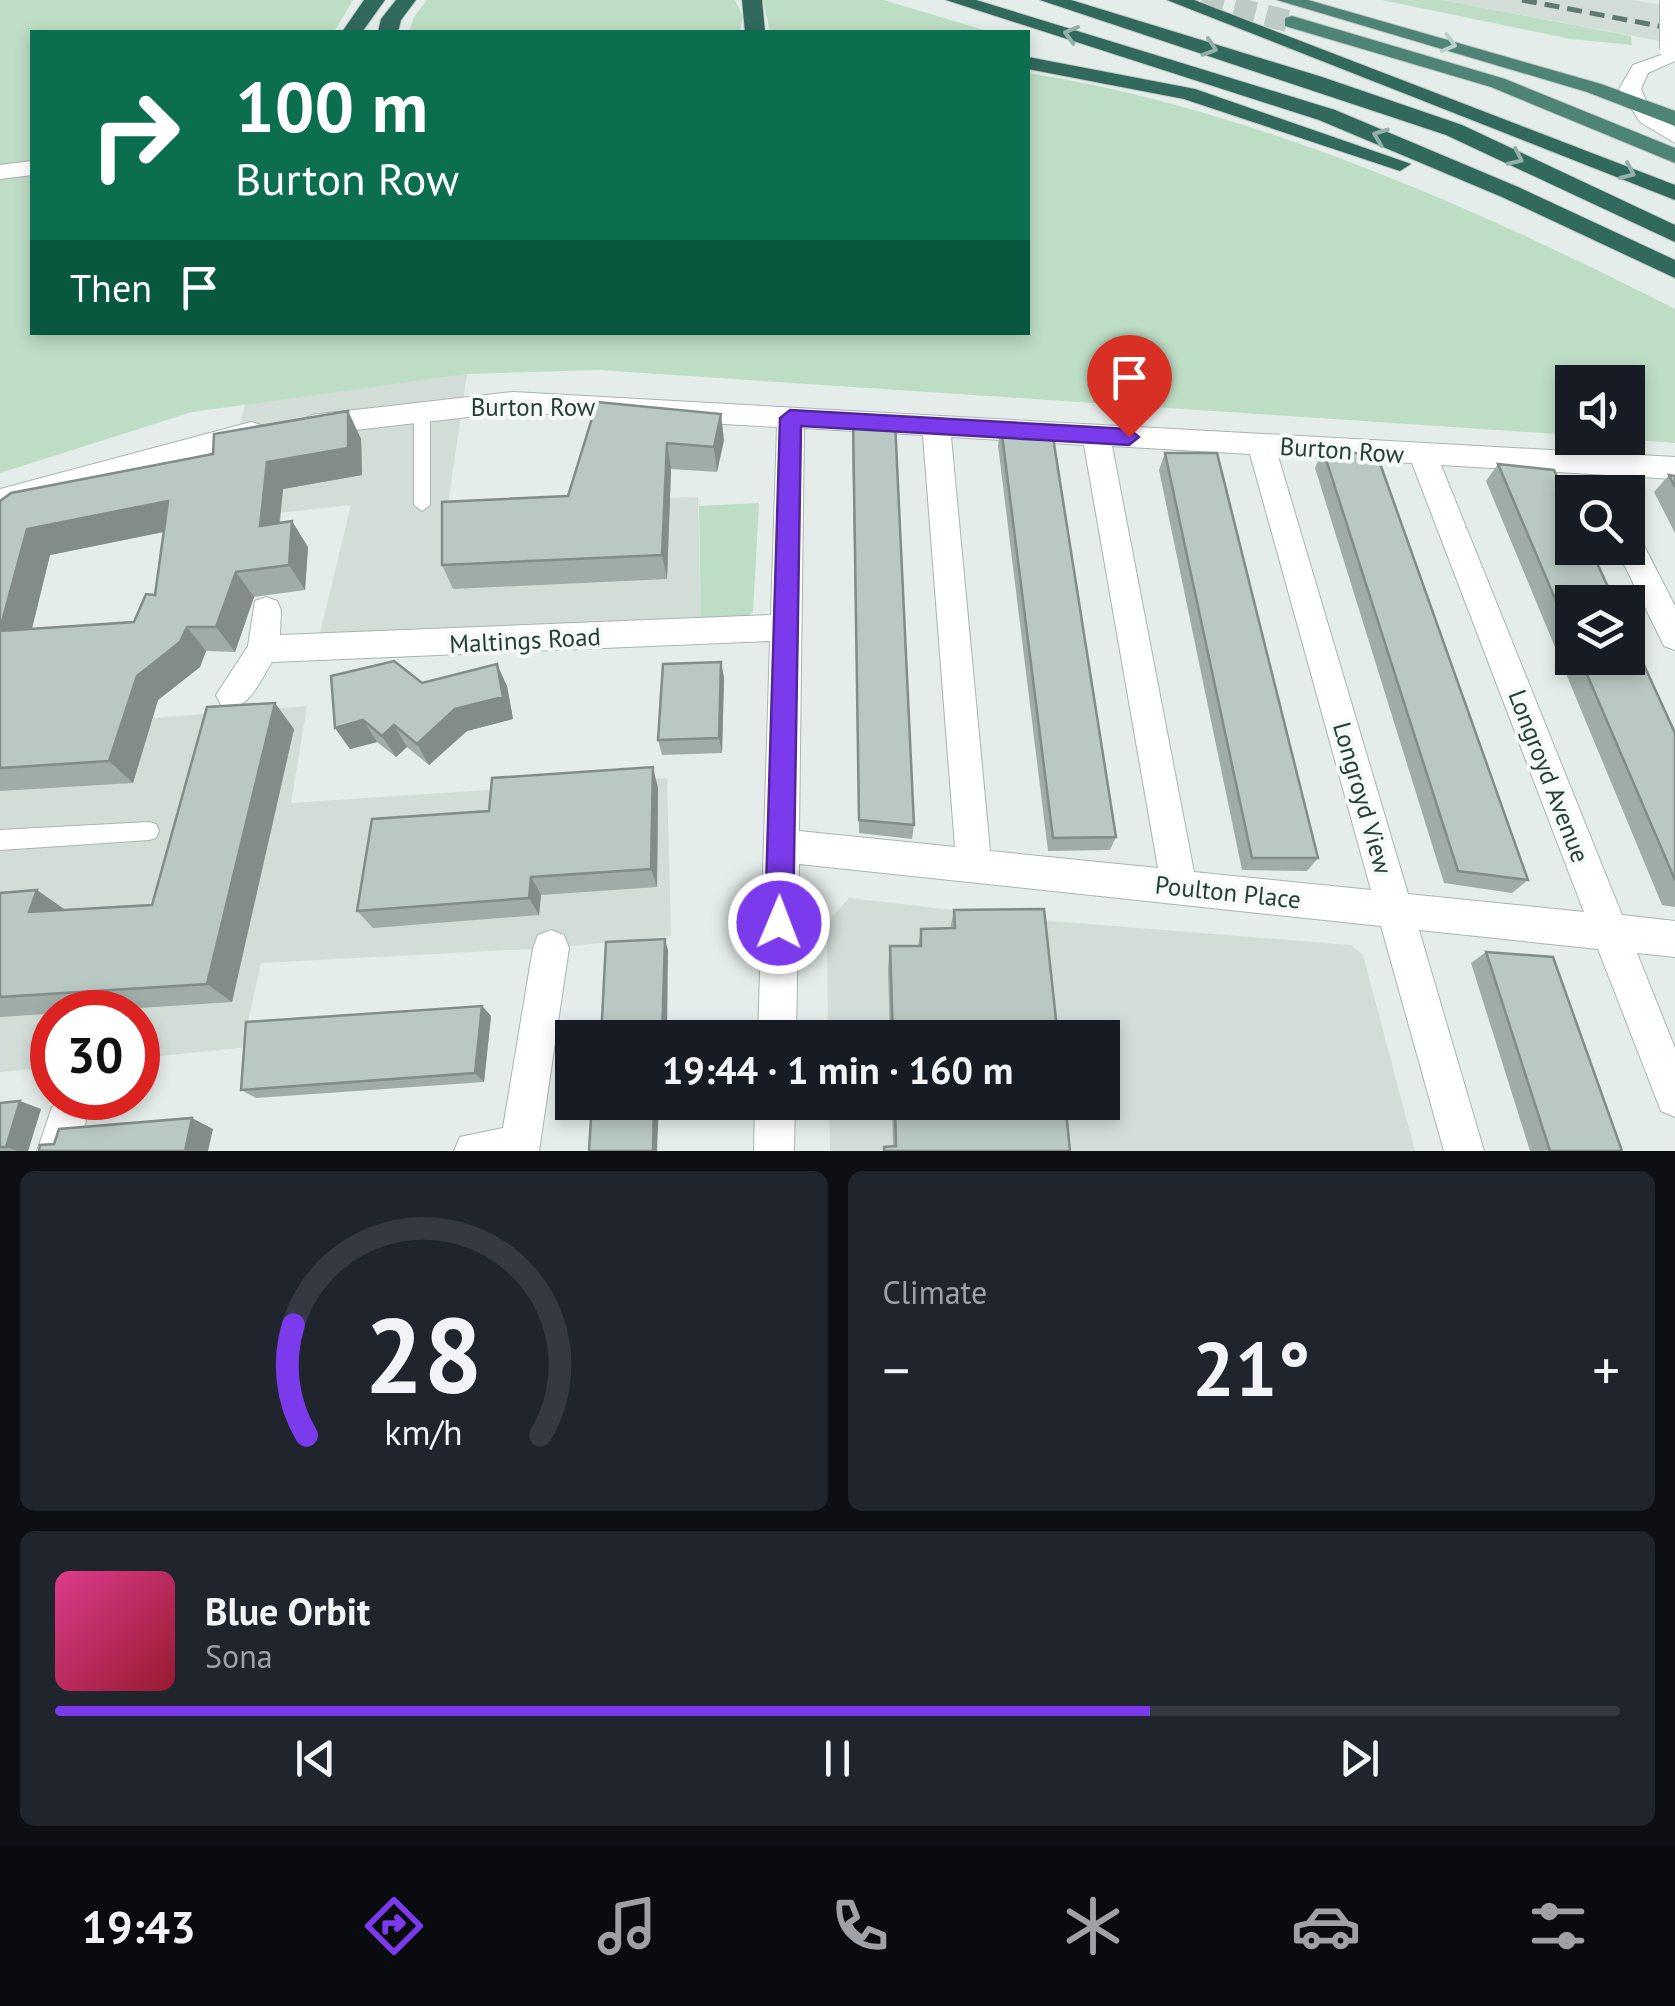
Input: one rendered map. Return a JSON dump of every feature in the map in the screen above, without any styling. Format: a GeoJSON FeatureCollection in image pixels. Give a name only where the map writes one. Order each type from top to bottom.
{"type":"FeatureCollection","features":[{"type":"Feature","properties":{"kind":"highway"},"geometry":{"type":"LineString","coordinates":[[353,30],[375,0]]}},
{"type":"Feature","properties":{"kind":"highway"},"geometry":{"type":"LineString","coordinates":[[389,30],[406,0]]}},
{"type":"Feature","properties":{"kind":"highway"},"geometry":{"type":"LineString","coordinates":[[752,0],[758,23],[756,30]]}},
{"type":"Feature","properties":{"kind":"highway"},"geometry":{"type":"LineString","coordinates":[[956,0],[1327,115],[1597,231],[1675,270]]}},
{"type":"Feature","properties":{"kind":"highway"},"geometry":{"type":"LineString","coordinates":[[1050,0],[1298,76],[1454,130],[1675,234]]}},
{"type":"Feature","properties":{"kind":"highway"},"geometry":{"type":"LineString","coordinates":[[1177,0],[1320,58],[1560,143],[1675,193]]}},
{"type":"Feature","properties":{"kind":"highway"},"geometry":{"type":"LineString","coordinates":[[1288,0],[1634,102]]}},
{"type":"Feature","properties":{"kind":"highway"},"geometry":{"type":"LineString","coordinates":[[1292,22],[1498,83],[1675,156]]}},
{"type":"Feature","properties":{"kind":"highway"},"geometry":{"type":"LineString","coordinates":[[1030,63],[1188,93],[1597,231]]}},
{"type":"Feature","properties":{"kind":"street"},"geometry":{"type":"LineString","coordinates":[[1670,125],[1634,102],[1630,89],[1635,74],[1673,59],[1671,0]]}},
{"type":"Feature","properties":{"kind":"street"},"geometry":{"type":"LineString","coordinates":[[1593,121],[1670,125]]}},
{"type":"Feature","properties":{"kind":"street"},"geometry":{"type":"LineString","coordinates":[[0,172],[30,168]]}},
{"type":"Feature","properties":{"kind":"street","name":"Burton Row"},"geometry":{"type":"LineString","coordinates":[[0,500],[241,434],[514,402],[1675,468]]}},
{"type":"Feature","properties":{"kind":"street"},"geometry":{"type":"LineString","coordinates":[[777,1020],[790,418]]}},
{"type":"Feature","properties":{"kind":"street"},"geometry":{"type":"LineString","coordinates":[[936,426],[974,866]]}},
{"type":"Feature","properties":{"kind":"street"},"geometry":{"type":"LineString","coordinates":[[1096,435],[1179,888]]}},
{"type":"Feature","properties":{"kind":"street","name":"Longroyd View"},"geometry":{"type":"LineString","coordinates":[[1261,444],[1464,1151]]}},
{"type":"Feature","properties":{"kind":"street","name":"Longroyd Avenue"},"geometry":{"type":"LineString","coordinates":[[1422,456],[1675,1097]]}},
{"type":"Feature","properties":{"kind":"street"},"geometry":{"type":"LineString","coordinates":[[1588,463],[1594,475]]}},
{"type":"Feature","properties":{"kind":"street"},"geometry":{"type":"LineString","coordinates":[[1639,565],[1675,637]]}},
{"type":"Feature","properties":{"kind":"street"},"geometry":{"type":"LineString","coordinates":[[232,694],[263,649],[266,610]]}},
{"type":"Feature","properties":{"kind":"street","name":"Maltings Road"},"geometry":{"type":"LineString","coordinates":[[263,649],[786,627]]}},
{"type":"Feature","properties":{"kind":"street","name":"Poulton Place"},"geometry":{"type":"LineString","coordinates":[[781,846],[1675,939]]}},
{"type":"Feature","properties":{"kind":"street"},"geometry":{"type":"LineString","coordinates":[[474,1151],[519,1149],[551,948]]}},
{"type":"Feature","properties":{"kind":"street"},"geometry":{"type":"LineString","coordinates":[[774,1151],[775,1120]]}},
{"type":"Feature","properties":{"kind":"lane"},"geometry":{"type":"LineString","coordinates":[[422,410],[422,505]]}},
{"type":"Feature","properties":{"kind":"lane"},"geometry":{"type":"LineString","coordinates":[[0,840],[149,831]]}},
{"type":"Feature","properties":{"kind":"shaded area"},"geometry":{"type":"Polygon","coordinates":[[[1443,0],[1633,0],[1675,7],[1675,44],[1443,0]]]}},
{"type":"Feature","properties":{"kind":"shaded area"},"geometry":{"type":"Polygon","coordinates":[[[467,374],[448,504],[698,497],[701,623],[316,650],[351,505],[216,520],[245,404],[467,374]]]}},
{"type":"Feature","properties":{"kind":"shaded area"},"geometry":{"type":"Polygon","coordinates":[[[307,706],[291,803],[667,778],[671,936],[551,948],[261,963],[242,1048],[160,1056],[160,990],[30,990],[30,1069],[0,1072],[0,730],[307,706]]]}},
{"type":"Feature","properties":{"kind":"shaded area"},"geometry":{"type":"Polygon","coordinates":[[[849,898],[1040,920],[1351,945],[1363,955],[1415,1151],[830,1151],[829,1120],[1120,1120],[1120,1020],[828,1020],[827,923],[849,898]]]}},
{"type":"Feature","properties":{"kind":"green space"},"geometry":{"type":"Polygon","coordinates":[[[0,0],[353,0],[335,30],[30,30],[30,335],[1030,335],[1030,73],[1112,89],[1279,136],[1441,199],[1675,309],[1675,443],[1645,441],[1645,365],[1555,365],[1555,434],[599,370],[467,374],[192,412],[0,473],[0,0]]]}},
{"type":"Feature","properties":{"kind":"green space"},"geometry":{"type":"Polygon","coordinates":[[[427,0],[735,0],[743,17],[740,30],[410,30],[427,0]]]}},
{"type":"Feature","properties":{"kind":"green space"},"geometry":{"type":"Polygon","coordinates":[[[763,0],[884,0],[983,30],[770,30],[763,0]]]}},
{"type":"Feature","properties":{"kind":"green space"},"geometry":{"type":"Polygon","coordinates":[[[1382,0],[1443,0],[1631,36],[1632,45],[1571,39],[1382,0]]]}},
{"type":"Feature","properties":{"kind":"green space"},"geometry":{"type":"Polygon","coordinates":[[[759,503],[753,612],[746,617],[701,623],[699,506],[759,503]]]}},
{"type":"Feature","properties":{"kind":"building"},"geometry":{"type":"Polygon","coordinates":[[[597,402],[721,414],[714,447],[667,443],[662,555],[442,565],[442,502],[568,496],[597,402]]]}},
{"type":"Feature","properties":{"kind":"building"},"geometry":{"type":"Polygon","coordinates":[[[348,411],[348,448],[267,462],[260,526],[292,521],[289,565],[236,572],[216,627],[187,627],[180,642],[137,676],[109,761],[0,768],[0,631],[134,622],[146,594],[155,595],[168,501],[27,529],[0,629],[0,501],[11,493],[213,454],[214,434],[348,411]]]}},
{"type":"Feature","properties":{"kind":"building"},"geometry":{"type":"Polygon","coordinates":[[[853,417],[895,421],[914,825],[859,820],[853,417]]]}},
{"type":"Feature","properties":{"kind":"building"},"geometry":{"type":"Polygon","coordinates":[[[1001,427],[1052,431],[1116,837],[1053,838],[1001,427]]]}},
{"type":"Feature","properties":{"kind":"building"},"geometry":{"type":"Polygon","coordinates":[[[1323,450],[1377,455],[1528,880],[1458,871],[1323,450]]]}},
{"type":"Feature","properties":{"kind":"building"},"geometry":{"type":"Polygon","coordinates":[[[1165,453],[1217,453],[1318,858],[1252,858],[1165,453]]]}},
{"type":"Feature","properties":{"kind":"building"},"geometry":{"type":"Polygon","coordinates":[[[1498,464],[1554,470],[1555,565],[1598,565],[1607,585],[1555,585],[1555,599],[1498,464]]]}},
{"type":"Feature","properties":{"kind":"building"},"geometry":{"type":"Polygon","coordinates":[[[394,661],[422,683],[497,664],[503,697],[455,709],[417,744],[394,725],[382,736],[363,720],[335,728],[331,676],[394,661]]]}},
{"type":"Feature","properties":{"kind":"building"},"geometry":{"type":"Polygon","coordinates":[[[721,662],[719,738],[658,740],[663,664],[721,662]]]}},
{"type":"Feature","properties":{"kind":"building"},"geometry":{"type":"Polygon","coordinates":[[[1645,667],[1675,733],[1675,880],[1587,675],[1645,675],[1645,667]]]}},
{"type":"Feature","properties":{"kind":"building"},"geometry":{"type":"Polygon","coordinates":[[[275,703],[207,984],[30,990],[30,995],[0,997],[0,893],[37,890],[29,912],[152,905],[207,707],[275,703]]]}},
{"type":"Feature","properties":{"kind":"building"},"geometry":{"type":"Polygon","coordinates":[[[653,767],[651,869],[531,877],[529,898],[357,911],[372,819],[489,811],[492,778],[653,767]]]}},
{"type":"Feature","properties":{"kind":"building"},"geometry":{"type":"Polygon","coordinates":[[[1044,909],[1056,1020],[892,1020],[890,946],[921,946],[921,929],[955,928],[954,910],[1044,909]]]}},
{"type":"Feature","properties":{"kind":"building"},"geometry":{"type":"Polygon","coordinates":[[[665,939],[663,1020],[602,1020],[606,942],[665,939]]]}},
{"type":"Feature","properties":{"kind":"building"},"geometry":{"type":"Polygon","coordinates":[[[1486,952],[1553,957],[1622,1151],[1550,1151],[1486,952]]]}},
{"type":"Feature","properties":{"kind":"building"},"geometry":{"type":"Polygon","coordinates":[[[482,1006],[475,1073],[241,1090],[246,1022],[482,1006]]]}},
{"type":"Feature","properties":{"kind":"building"},"geometry":{"type":"Polygon","coordinates":[[[20,1101],[6,1147],[0,1147],[0,1103],[20,1101]]]}},
{"type":"Feature","properties":{"kind":"building"},"geometry":{"type":"Polygon","coordinates":[[[192,1118],[185,1151],[39,1151],[40,1145],[54,1144],[59,1129],[192,1118]]]}},
{"type":"Feature","properties":{"kind":"building"},"geometry":{"type":"Polygon","coordinates":[[[591,1120],[654,1120],[653,1151],[589,1151],[591,1120]]]}},
{"type":"Feature","properties":{"kind":"building"},"geometry":{"type":"Polygon","coordinates":[[[895,1120],[1067,1120],[1070,1151],[884,1151],[884,1147],[896,1146],[895,1120]]]}},
{"type":"Feature","properties":{"kind":"tunnel"},"geometry":{"type":"LineString","coordinates":[[1202,0],[1292,22]]}},
{"type":"Feature","properties":{"kind":"railway"},"geometry":{"type":"LineString","coordinates":[[1522,0],[1675,29]]}},
{"type":"Feature","properties":{"kind":"route"},"geometry":{"type":"LineString","coordinates":[[779,923],[790,418],[1129,437]]}}]}
